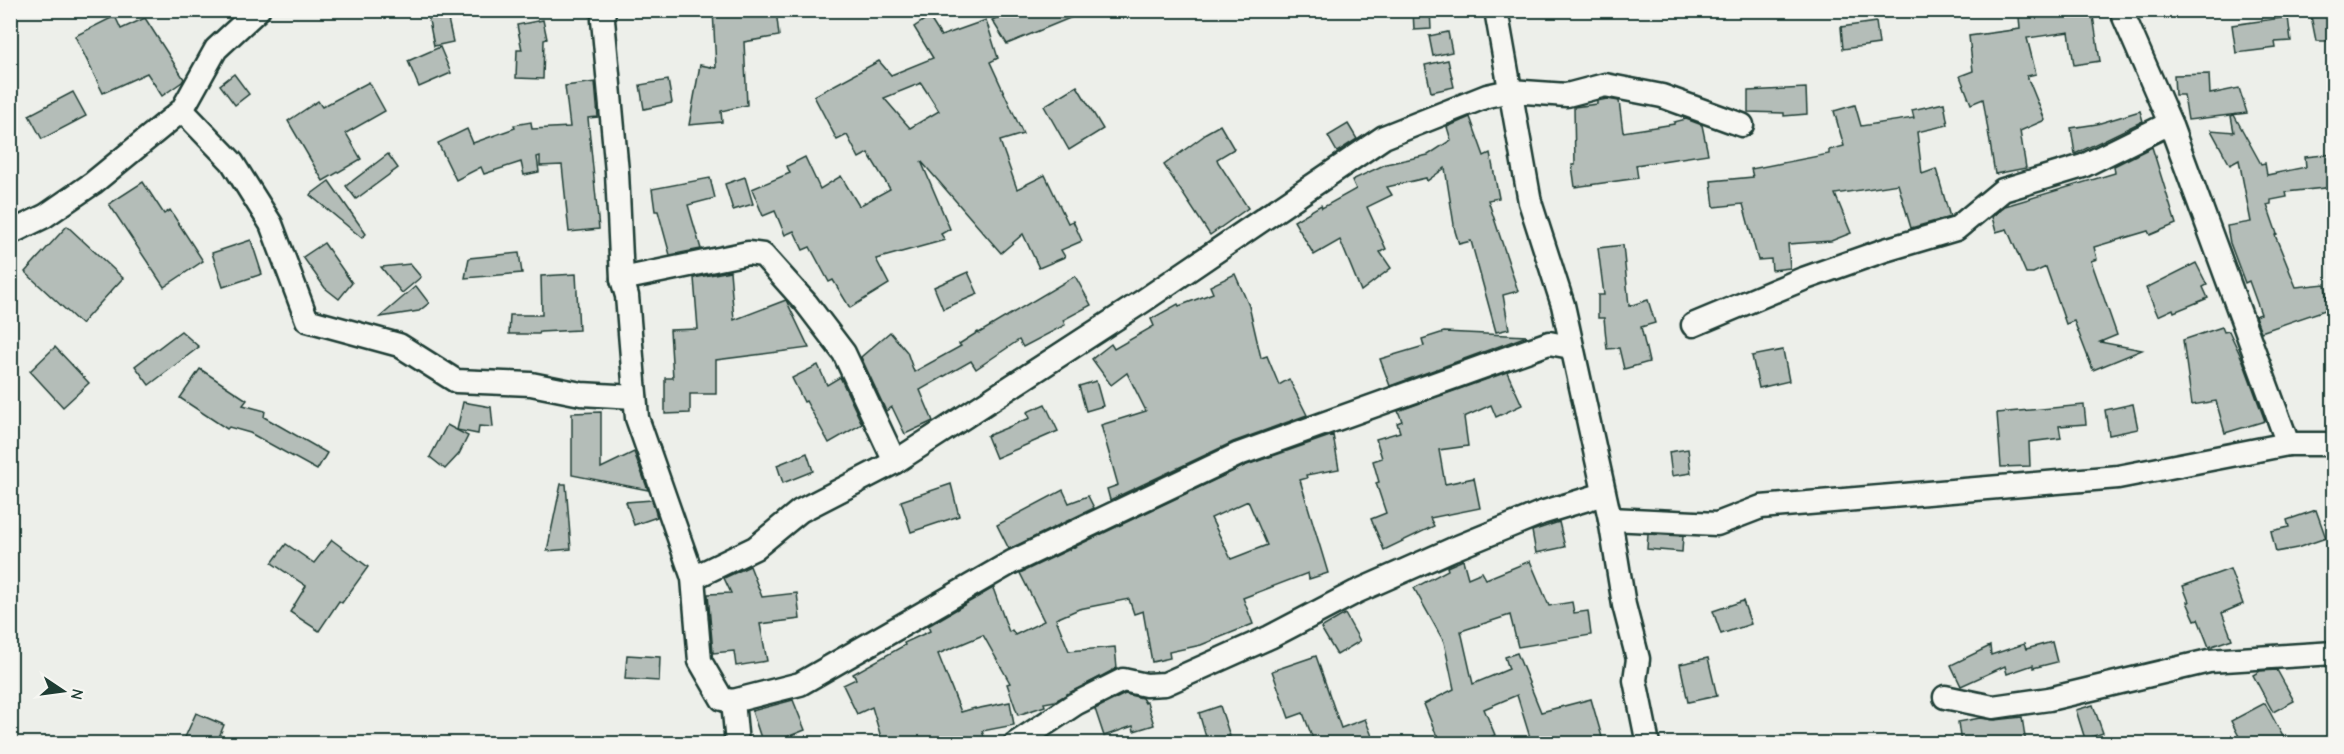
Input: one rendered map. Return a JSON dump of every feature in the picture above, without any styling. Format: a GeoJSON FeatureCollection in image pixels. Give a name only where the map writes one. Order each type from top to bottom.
{"type":"FeatureCollection","features":[{"type":"Feature","properties":{"kind":"street"},"geometry":{"type":"LineString","coordinates":[[10,233],[45,216],[93,183],[182,110],[216,49],[258,10]]}},
{"type":"Feature","properties":{"kind":"street"},"geometry":{"type":"LineString","coordinates":[[604,10],[617,172],[622,279],[627,296],[637,418],[693,578],[700,661],[722,699],[733,701],[800,684],[1012,562],[1239,454],[1549,343],[1571,347]]}},
{"type":"Feature","properties":{"kind":"street"},"geometry":{"type":"LineString","coordinates":[[1496,10],[1530,202],[1563,305],[1610,519],[1624,605],[1638,659],[1635,680],[1648,744]]}},
{"type":"Feature","properties":{"kind":"street"},"geometry":{"type":"LineString","coordinates":[[2121,10],[2170,123],[2288,444]]}},
{"type":"Feature","properties":{"kind":"street"},"geometry":{"type":"LineString","coordinates":[[693,578],[755,548],[800,511],[896,462],[1143,302],[1384,137],[1487,96],[1510,91],[1567,96],[1605,85],[1662,96],[1742,125]]}},
{"type":"Feature","properties":{"kind":"street"},"geometry":{"type":"LineString","coordinates":[[182,110],[232,162],[271,224],[308,320],[399,345],[456,381],[531,384],[581,394],[635,398]]}},
{"type":"Feature","properties":{"kind":"street"},"geometry":{"type":"LineString","coordinates":[[1693,325],[1814,275],[1885,250],[1956,229],[2003,190],[2083,166],[2170,123]]}},
{"type":"Feature","properties":{"kind":"street"},"geometry":{"type":"LineString","coordinates":[[622,279],[748,253],[764,255],[806,303],[844,353],[896,462]]}},
{"type":"Feature","properties":{"kind":"street"},"geometry":{"type":"LineString","coordinates":[[1610,519],[1717,524],[1761,507],[2118,477],[2288,444],[2334,444]]}},
{"type":"Feature","properties":{"kind":"street"},"geometry":{"type":"LineString","coordinates":[[1015,744],[1075,704],[1123,680],[1146,685],[1165,684],[1270,637],[1356,592],[1453,549],[1541,513],[1604,494]]}},
{"type":"Feature","properties":{"kind":"street"},"geometry":{"type":"LineString","coordinates":[[1945,697],[1993,707],[2060,697],[2209,661],[2334,653]]}},
{"type":"Feature","properties":{"kind":"street"},"geometry":{"type":"LineString","coordinates":[[733,701],[737,744]]}},
{"type":"Feature","properties":{"kind":"building"},"geometry":{"type":"Polygon","coordinates":[[[427,10],[446,10],[453,42],[434,46],[427,10]]]}},
{"type":"Feature","properties":{"kind":"building"},"geometry":{"type":"Polygon","coordinates":[[[713,10],[776,10],[779,36],[744,42],[747,105],[721,111],[722,122],[689,125],[700,65],[716,68],[713,10]]]}},
{"type":"Feature","properties":{"kind":"building"},"geometry":{"type":"Polygon","coordinates":[[[1014,10],[1087,11],[1007,44],[992,20],[1014,10]]]}},
{"type":"Feature","properties":{"kind":"building"},"geometry":{"type":"Polygon","coordinates":[[[1413,10],[1430,10],[1431,29],[1414,30],[1413,10]]]}},
{"type":"Feature","properties":{"kind":"building"},"geometry":{"type":"Polygon","coordinates":[[[2069,10],[2092,10],[2100,61],[2074,65],[2069,32],[2027,38],[2036,74],[2027,76],[2045,120],[2020,131],[2026,168],[1995,174],[1983,99],[1971,104],[1960,76],[1973,71],[1969,36],[2020,29],[2019,17],[2069,10]]]}},
{"type":"Feature","properties":{"kind":"building"},"geometry":{"type":"Polygon","coordinates":[[[2334,14],[2334,41],[2316,41],[2311,16],[2334,14]]]}},
{"type":"Feature","properties":{"kind":"building"},"geometry":{"type":"Polygon","coordinates":[[[115,16],[121,29],[145,18],[184,79],[182,82],[162,96],[147,73],[103,93],[75,36],[115,16]]]}},
{"type":"Feature","properties":{"kind":"building"},"geometry":{"type":"Polygon","coordinates":[[[929,17],[941,36],[986,20],[998,58],[990,62],[1023,134],[1000,141],[1017,189],[1045,175],[1068,223],[1073,221],[1082,241],[1061,250],[1065,257],[1039,268],[1023,234],[1001,253],[921,161],[950,229],[941,234],[945,240],[876,259],[889,284],[850,308],[833,280],[829,282],[810,247],[803,250],[794,231],[785,235],[775,211],[763,216],[752,189],[790,173],[787,166],[805,157],[820,189],[841,176],[859,206],[890,189],[868,153],[859,158],[847,135],[837,140],[814,96],[879,61],[891,75],[933,58],[914,27],[929,17]],[[921,83],[884,98],[910,128],[939,111],[921,83]]]}},
{"type":"Feature","properties":{"kind":"building"},"geometry":{"type":"Polygon","coordinates":[[[2288,17],[2291,41],[2275,42],[2276,48],[2236,53],[2232,25],[2288,17]]]}},
{"type":"Feature","properties":{"kind":"building"},"geometry":{"type":"Polygon","coordinates":[[[543,20],[547,39],[544,40],[543,79],[516,78],[517,50],[522,50],[517,25],[543,20]]]}},
{"type":"Feature","properties":{"kind":"building"},"geometry":{"type":"Polygon","coordinates":[[[1876,22],[1879,44],[1843,49],[1841,27],[1876,22]]]}},
{"type":"Feature","properties":{"kind":"building"},"geometry":{"type":"Polygon","coordinates":[[[1448,32],[1452,52],[1433,56],[1429,36],[1448,32]]]}},
{"type":"Feature","properties":{"kind":"building"},"geometry":{"type":"Polygon","coordinates":[[[440,47],[451,73],[419,87],[408,61],[440,47]]]}},
{"type":"Feature","properties":{"kind":"building"},"geometry":{"type":"Polygon","coordinates":[[[1448,60],[1454,87],[1431,92],[1425,65],[1448,60]]]}},
{"type":"Feature","properties":{"kind":"building"},"geometry":{"type":"Polygon","coordinates":[[[234,74],[249,94],[235,105],[220,85],[234,74]]]}},
{"type":"Feature","properties":{"kind":"building"},"geometry":{"type":"Polygon","coordinates":[[[2209,74],[2210,94],[2239,88],[2247,113],[2188,120],[2184,95],[2175,95],[2174,75],[2209,74]]]}},
{"type":"Feature","properties":{"kind":"building"},"geometry":{"type":"Polygon","coordinates":[[[668,80],[672,103],[644,109],[640,85],[668,80]]]}},
{"type":"Feature","properties":{"kind":"building"},"geometry":{"type":"Polygon","coordinates":[[[369,82],[385,111],[346,133],[361,159],[323,181],[288,121],[318,101],[322,107],[369,82]]]}},
{"type":"Feature","properties":{"kind":"building"},"geometry":{"type":"Polygon","coordinates":[[[595,82],[598,117],[588,118],[599,229],[569,232],[562,165],[540,166],[540,156],[537,157],[539,172],[524,175],[521,162],[484,174],[481,167],[456,180],[438,143],[467,129],[473,143],[515,128],[514,125],[531,122],[532,129],[570,127],[565,86],[595,82]]]}},
{"type":"Feature","properties":{"kind":"building"},"geometry":{"type":"Polygon","coordinates":[[[1077,86],[1103,129],[1069,150],[1044,106],[1077,86]]]}},
{"type":"Feature","properties":{"kind":"building"},"geometry":{"type":"Polygon","coordinates":[[[1806,88],[1807,114],[1784,116],[1784,113],[1748,112],[1748,91],[1806,88]]]}},
{"type":"Feature","properties":{"kind":"building"},"geometry":{"type":"Polygon","coordinates":[[[73,92],[86,116],[42,139],[29,115],[73,92]]]}},
{"type":"Feature","properties":{"kind":"building"},"geometry":{"type":"Polygon","coordinates":[[[1607,99],[1619,101],[1623,132],[1674,124],[1674,122],[1686,119],[1702,125],[1708,154],[1636,165],[1638,178],[1575,187],[1572,165],[1575,165],[1574,107],[1597,104],[1597,101],[1607,99]]]}},
{"type":"Feature","properties":{"kind":"building"},"geometry":{"type":"Polygon","coordinates":[[[1944,103],[1948,125],[1917,132],[1922,174],[1936,169],[1950,217],[1911,228],[1898,184],[1835,194],[1851,233],[1831,241],[1788,244],[1790,268],[1772,270],[1771,259],[1758,260],[1743,204],[1714,207],[1711,181],[1753,177],[1751,169],[1829,154],[1829,150],[1844,146],[1834,111],[1855,105],[1861,126],[1914,118],[1912,110],[1944,103]]]}},
{"type":"Feature","properties":{"kind":"building"},"geometry":{"type":"Polygon","coordinates":[[[2140,111],[2143,121],[2075,154],[2071,128],[2097,124],[2140,111]]]}},
{"type":"Feature","properties":{"kind":"building"},"geometry":{"type":"Polygon","coordinates":[[[2234,115],[2261,164],[2265,163],[2267,175],[2306,167],[2305,157],[2334,154],[2334,187],[2286,192],[2287,197],[2271,200],[2271,204],[2267,205],[2277,234],[2275,235],[2296,287],[2325,284],[2328,309],[2261,332],[2255,316],[2261,314],[2249,281],[2245,283],[2230,243],[2227,226],[2251,222],[2239,160],[2230,165],[2211,130],[2234,132],[2231,116],[2234,115]]]}},
{"type":"Feature","properties":{"kind":"building"},"geometry":{"type":"Polygon","coordinates":[[[1470,117],[1484,156],[1490,153],[1499,198],[1488,200],[1518,291],[1503,295],[1509,329],[1496,332],[1471,241],[1459,244],[1445,168],[1427,181],[1426,178],[1387,187],[1392,195],[1367,207],[1386,249],[1380,252],[1391,268],[1361,291],[1340,240],[1314,255],[1294,221],[1321,205],[1322,208],[1356,189],[1352,180],[1386,164],[1428,155],[1451,140],[1447,127],[1470,117]]]}},
{"type":"Feature","properties":{"kind":"building"},"geometry":{"type":"Polygon","coordinates":[[[1348,124],[1357,139],[1337,152],[1328,136],[1348,124]]]}},
{"type":"Feature","properties":{"kind":"building"},"geometry":{"type":"Polygon","coordinates":[[[1220,125],[1234,149],[1217,159],[1218,162],[1248,208],[1210,235],[1164,165],[1204,134],[1220,125]]]}},
{"type":"Feature","properties":{"kind":"building"},"geometry":{"type":"Polygon","coordinates":[[[2152,147],[2176,224],[2150,235],[2148,231],[2094,247],[2097,259],[2091,261],[2117,335],[2100,342],[2142,350],[2093,370],[2074,321],[2066,324],[2046,267],[2033,273],[2026,273],[2007,229],[1996,232],[1992,217],[2005,206],[2115,173],[2114,166],[2152,147]]]}},
{"type":"Feature","properties":{"kind":"building"},"geometry":{"type":"Polygon","coordinates":[[[388,154],[398,168],[356,199],[346,186],[388,154]]]}},
{"type":"Feature","properties":{"kind":"building"},"geometry":{"type":"Polygon","coordinates":[[[745,177],[753,204],[733,210],[725,184],[745,177]]]}},
{"type":"Feature","properties":{"kind":"building"},"geometry":{"type":"Polygon","coordinates":[[[710,178],[715,198],[688,205],[701,249],[670,255],[658,211],[655,211],[652,189],[710,178]]]}},
{"type":"Feature","properties":{"kind":"building"},"geometry":{"type":"Polygon","coordinates":[[[329,181],[366,234],[362,238],[310,195],[329,181]]]}},
{"type":"Feature","properties":{"kind":"building"},"geometry":{"type":"Polygon","coordinates":[[[143,182],[164,214],[170,210],[203,261],[164,287],[109,204],[143,182]]]}},
{"type":"Feature","properties":{"kind":"building"},"geometry":{"type":"Polygon","coordinates":[[[67,226],[123,278],[81,324],[25,272],[67,226]]]}},
{"type":"Feature","properties":{"kind":"building"},"geometry":{"type":"Polygon","coordinates":[[[251,240],[262,274],[223,287],[212,253],[251,240]]]}},
{"type":"Feature","properties":{"kind":"building"},"geometry":{"type":"Polygon","coordinates":[[[324,243],[352,283],[339,299],[325,288],[303,257],[324,243]]]}},
{"type":"Feature","properties":{"kind":"building"},"geometry":{"type":"Polygon","coordinates":[[[1623,245],[1629,306],[1648,300],[1655,323],[1641,327],[1649,362],[1624,369],[1619,348],[1607,349],[1604,318],[1598,318],[1598,295],[1604,295],[1598,248],[1623,245]]]}},
{"type":"Feature","properties":{"kind":"building"},"geometry":{"type":"Polygon","coordinates":[[[519,253],[522,273],[465,278],[469,258],[519,253]]]}},
{"type":"Feature","properties":{"kind":"building"},"geometry":{"type":"Polygon","coordinates":[[[2196,263],[2207,285],[2203,287],[2208,298],[2158,316],[2146,288],[2196,263]]]}},
{"type":"Feature","properties":{"kind":"building"},"geometry":{"type":"Polygon","coordinates":[[[410,264],[421,277],[402,293],[381,267],[410,264]]]}},
{"type":"Feature","properties":{"kind":"building"},"geometry":{"type":"Polygon","coordinates":[[[730,271],[734,320],[786,300],[809,348],[716,360],[716,394],[690,394],[690,413],[665,414],[665,378],[673,378],[670,330],[698,329],[694,278],[730,271]]]}},
{"type":"Feature","properties":{"kind":"building"},"geometry":{"type":"Polygon","coordinates":[[[968,272],[978,294],[943,309],[934,287],[968,272]]]}},
{"type":"Feature","properties":{"kind":"building"},"geometry":{"type":"Polygon","coordinates":[[[576,274],[579,330],[509,334],[510,315],[542,315],[541,276],[576,274]]]}},
{"type":"Feature","properties":{"kind":"building"},"geometry":{"type":"Polygon","coordinates":[[[1235,274],[1249,306],[1261,358],[1267,356],[1279,385],[1289,379],[1307,415],[1233,442],[1110,500],[1107,489],[1118,485],[1101,425],[1146,411],[1127,373],[1111,385],[1092,359],[1111,344],[1114,349],[1154,326],[1151,319],[1178,304],[1179,306],[1213,293],[1210,286],[1235,274]]]}},
{"type":"Feature","properties":{"kind":"building"},"geometry":{"type":"Polygon","coordinates":[[[1075,276],[1091,305],[1063,320],[1065,325],[1023,347],[1019,340],[976,369],[971,361],[920,390],[933,421],[905,434],[892,407],[886,411],[861,357],[890,332],[907,352],[914,372],[1075,276]]]}},
{"type":"Feature","properties":{"kind":"building"},"geometry":{"type":"Polygon","coordinates":[[[416,286],[429,303],[419,311],[380,317],[416,286]]]}},
{"type":"Feature","properties":{"kind":"building"},"geometry":{"type":"Polygon","coordinates":[[[2222,327],[2224,332],[2229,331],[2243,361],[2265,421],[2225,433],[2216,401],[2192,405],[2183,340],[2222,327]]]}},
{"type":"Feature","properties":{"kind":"building"},"geometry":{"type":"Polygon","coordinates":[[[181,331],[199,347],[149,385],[135,366],[181,331]]]}},
{"type":"Feature","properties":{"kind":"building"},"geometry":{"type":"Polygon","coordinates":[[[1444,332],[1527,336],[1390,386],[1380,359],[1424,346],[1422,339],[1444,332]]]}},
{"type":"Feature","properties":{"kind":"building"},"geometry":{"type":"Polygon","coordinates":[[[55,347],[89,383],[63,407],[30,371],[55,347]]]}},
{"type":"Feature","properties":{"kind":"building"},"geometry":{"type":"Polygon","coordinates":[[[1783,350],[1789,381],[1759,388],[1752,356],[1783,350]]]}},
{"type":"Feature","properties":{"kind":"building"},"geometry":{"type":"Polygon","coordinates":[[[818,365],[827,385],[840,377],[862,424],[829,443],[792,378],[818,365]]]}},
{"type":"Feature","properties":{"kind":"building"},"geometry":{"type":"Polygon","coordinates":[[[200,369],[247,400],[243,405],[265,411],[264,417],[327,453],[317,470],[250,433],[229,427],[227,429],[180,398],[200,369]]]}},
{"type":"Feature","properties":{"kind":"building"},"geometry":{"type":"Polygon","coordinates":[[[1507,372],[1522,405],[1496,417],[1491,405],[1464,417],[1468,446],[1439,450],[1445,484],[1474,478],[1480,508],[1430,518],[1434,526],[1384,550],[1371,519],[1386,513],[1376,483],[1379,482],[1373,461],[1382,458],[1376,439],[1400,432],[1397,423],[1402,421],[1398,411],[1507,372]]]}},
{"type":"Feature","properties":{"kind":"building"},"geometry":{"type":"Polygon","coordinates":[[[1096,381],[1103,406],[1086,411],[1079,386],[1096,381]]]}},
{"type":"Feature","properties":{"kind":"building"},"geometry":{"type":"Polygon","coordinates":[[[463,402],[491,407],[493,427],[479,426],[478,434],[457,430],[463,402]]]}},
{"type":"Feature","properties":{"kind":"building"},"geometry":{"type":"Polygon","coordinates":[[[1045,404],[1058,431],[996,458],[987,436],[1030,418],[1027,412],[1045,404]]]}},
{"type":"Feature","properties":{"kind":"building"},"geometry":{"type":"Polygon","coordinates":[[[2133,404],[2138,429],[2109,435],[2105,410],[2133,404]]]}},
{"type":"Feature","properties":{"kind":"building"},"geometry":{"type":"Polygon","coordinates":[[[2084,405],[2086,424],[2059,426],[2061,438],[2029,442],[2030,466],[2001,467],[1997,413],[2084,405]]]}},
{"type":"Feature","properties":{"kind":"building"},"geometry":{"type":"Polygon","coordinates":[[[601,412],[601,468],[634,452],[648,490],[572,475],[572,413],[601,412]]]}},
{"type":"Feature","properties":{"kind":"building"},"geometry":{"type":"Polygon","coordinates":[[[447,425],[468,436],[459,454],[445,469],[430,457],[447,425]]]}},
{"type":"Feature","properties":{"kind":"building"},"geometry":{"type":"Polygon","coordinates":[[[1333,435],[1339,469],[1306,475],[1307,478],[1300,480],[1328,573],[1309,579],[1308,573],[1243,598],[1253,624],[1201,645],[1169,652],[1170,658],[1152,662],[1143,611],[1134,614],[1129,599],[1079,609],[1056,619],[1069,651],[1115,647],[1117,668],[1055,701],[1044,703],[1045,706],[1018,715],[1007,684],[1010,683],[983,635],[938,654],[961,712],[1010,702],[1014,725],[982,731],[985,739],[972,744],[883,744],[872,707],[857,714],[843,685],[856,679],[853,674],[905,645],[904,643],[930,631],[928,626],[993,588],[1009,632],[1012,630],[1015,635],[1044,621],[1020,573],[1244,466],[1333,435]],[[1248,501],[1211,518],[1231,559],[1267,545],[1248,501]]]}},
{"type":"Feature","properties":{"kind":"building"},"geometry":{"type":"Polygon","coordinates":[[[1688,449],[1691,473],[1672,476],[1669,452],[1688,449]]]}},
{"type":"Feature","properties":{"kind":"building"},"geometry":{"type":"Polygon","coordinates":[[[807,453],[813,471],[783,483],[777,465],[807,453]]]}},
{"type":"Feature","properties":{"kind":"building"},"geometry":{"type":"Polygon","coordinates":[[[561,484],[566,484],[571,549],[547,551],[561,484]]]}},
{"type":"Feature","properties":{"kind":"building"},"geometry":{"type":"Polygon","coordinates":[[[951,484],[959,516],[911,532],[901,501],[951,484]]]}},
{"type":"Feature","properties":{"kind":"building"},"geometry":{"type":"Polygon","coordinates":[[[1063,490],[1069,503],[1088,496],[1094,508],[1009,549],[997,525],[1063,490]]]}},
{"type":"Feature","properties":{"kind":"building"},"geometry":{"type":"Polygon","coordinates":[[[652,500],[657,517],[634,525],[626,502],[652,500]]]}},
{"type":"Feature","properties":{"kind":"building"},"geometry":{"type":"Polygon","coordinates":[[[2316,510],[2326,538],[2297,548],[2276,552],[2271,531],[2289,527],[2287,520],[2316,510]]]}},
{"type":"Feature","properties":{"kind":"building"},"geometry":{"type":"Polygon","coordinates":[[[1559,522],[1565,547],[1536,553],[1532,531],[1559,522]]]}},
{"type":"Feature","properties":{"kind":"building"},"geometry":{"type":"Polygon","coordinates":[[[1648,534],[1683,536],[1682,552],[1647,549],[1648,534]]]}},
{"type":"Feature","properties":{"kind":"building"},"geometry":{"type":"Polygon","coordinates":[[[332,540],[368,567],[342,603],[339,601],[319,631],[290,612],[306,586],[272,563],[286,544],[314,563],[332,540]]]}},
{"type":"Feature","properties":{"kind":"building"},"geometry":{"type":"Polygon","coordinates":[[[1463,560],[1468,578],[1482,572],[1486,579],[1530,561],[1549,606],[1572,602],[1574,613],[1588,611],[1591,635],[1518,647],[1510,615],[1461,631],[1473,684],[1509,669],[1505,657],[1517,653],[1541,712],[1591,699],[1604,744],[1532,744],[1517,695],[1484,709],[1495,735],[1476,744],[1440,744],[1424,704],[1454,689],[1444,642],[1414,588],[1448,570],[1447,567],[1463,560]]]}},
{"type":"Feature","properties":{"kind":"building"},"geometry":{"type":"Polygon","coordinates":[[[750,566],[762,597],[797,593],[800,619],[760,624],[767,661],[736,666],[734,651],[713,653],[708,594],[731,593],[724,578],[750,566]]]}},
{"type":"Feature","properties":{"kind":"building"},"geometry":{"type":"Polygon","coordinates":[[[2230,569],[2243,604],[2222,613],[2232,639],[2209,647],[2198,619],[2195,620],[2187,602],[2189,602],[2183,586],[2230,569]]]}},
{"type":"Feature","properties":{"kind":"building"},"geometry":{"type":"Polygon","coordinates":[[[1743,601],[1751,624],[1721,634],[1713,611],[1743,601]]]}},
{"type":"Feature","properties":{"kind":"building"},"geometry":{"type":"Polygon","coordinates":[[[1345,614],[1360,641],[1337,655],[1321,628],[1345,614]]]}},
{"type":"Feature","properties":{"kind":"building"},"geometry":{"type":"Polygon","coordinates":[[[2052,642],[2057,662],[2033,668],[2033,665],[2007,674],[2005,666],[1961,686],[1951,665],[1990,646],[1991,655],[2024,644],[2026,649],[2052,642]]]}},
{"type":"Feature","properties":{"kind":"building"},"geometry":{"type":"Polygon","coordinates":[[[627,655],[660,657],[659,681],[625,679],[627,655]]]}},
{"type":"Feature","properties":{"kind":"building"},"geometry":{"type":"Polygon","coordinates":[[[1316,656],[1341,728],[1365,719],[1372,736],[1353,744],[1306,744],[1313,739],[1303,713],[1289,718],[1272,671],[1316,656]]]}},
{"type":"Feature","properties":{"kind":"building"},"geometry":{"type":"Polygon","coordinates":[[[1708,658],[1717,696],[1688,702],[1680,664],[1708,658]]]}},
{"type":"Feature","properties":{"kind":"building"},"geometry":{"type":"Polygon","coordinates":[[[2277,670],[2294,701],[2273,712],[2253,675],[2260,671],[2277,670]]]}},
{"type":"Feature","properties":{"kind":"building"},"geometry":{"type":"Polygon","coordinates":[[[1125,694],[1142,698],[1145,703],[1147,702],[1154,725],[1134,731],[1133,726],[1104,736],[1095,709],[1125,694]]]}},
{"type":"Feature","properties":{"kind":"building"},"geometry":{"type":"Polygon","coordinates":[[[793,700],[805,730],[769,744],[763,744],[752,711],[793,700]]]}},
{"type":"Feature","properties":{"kind":"building"},"geometry":{"type":"Polygon","coordinates":[[[2265,703],[2287,744],[2243,744],[2231,721],[2265,703]]]}},
{"type":"Feature","properties":{"kind":"building"},"geometry":{"type":"Polygon","coordinates":[[[2093,705],[2103,733],[2085,739],[2076,710],[2093,705]]]}},
{"type":"Feature","properties":{"kind":"building"},"geometry":{"type":"Polygon","coordinates":[[[1220,706],[1230,736],[1224,738],[1226,744],[1208,744],[1199,713],[1220,706]]]}},
{"type":"Feature","properties":{"kind":"building"},"geometry":{"type":"Polygon","coordinates":[[[196,713],[224,725],[216,744],[182,744],[196,713]]]}},
{"type":"Feature","properties":{"kind":"building"},"geometry":{"type":"Polygon","coordinates":[[[2022,717],[2026,744],[1961,744],[1958,722],[1980,718],[1995,720],[2022,717]]]}}]}
